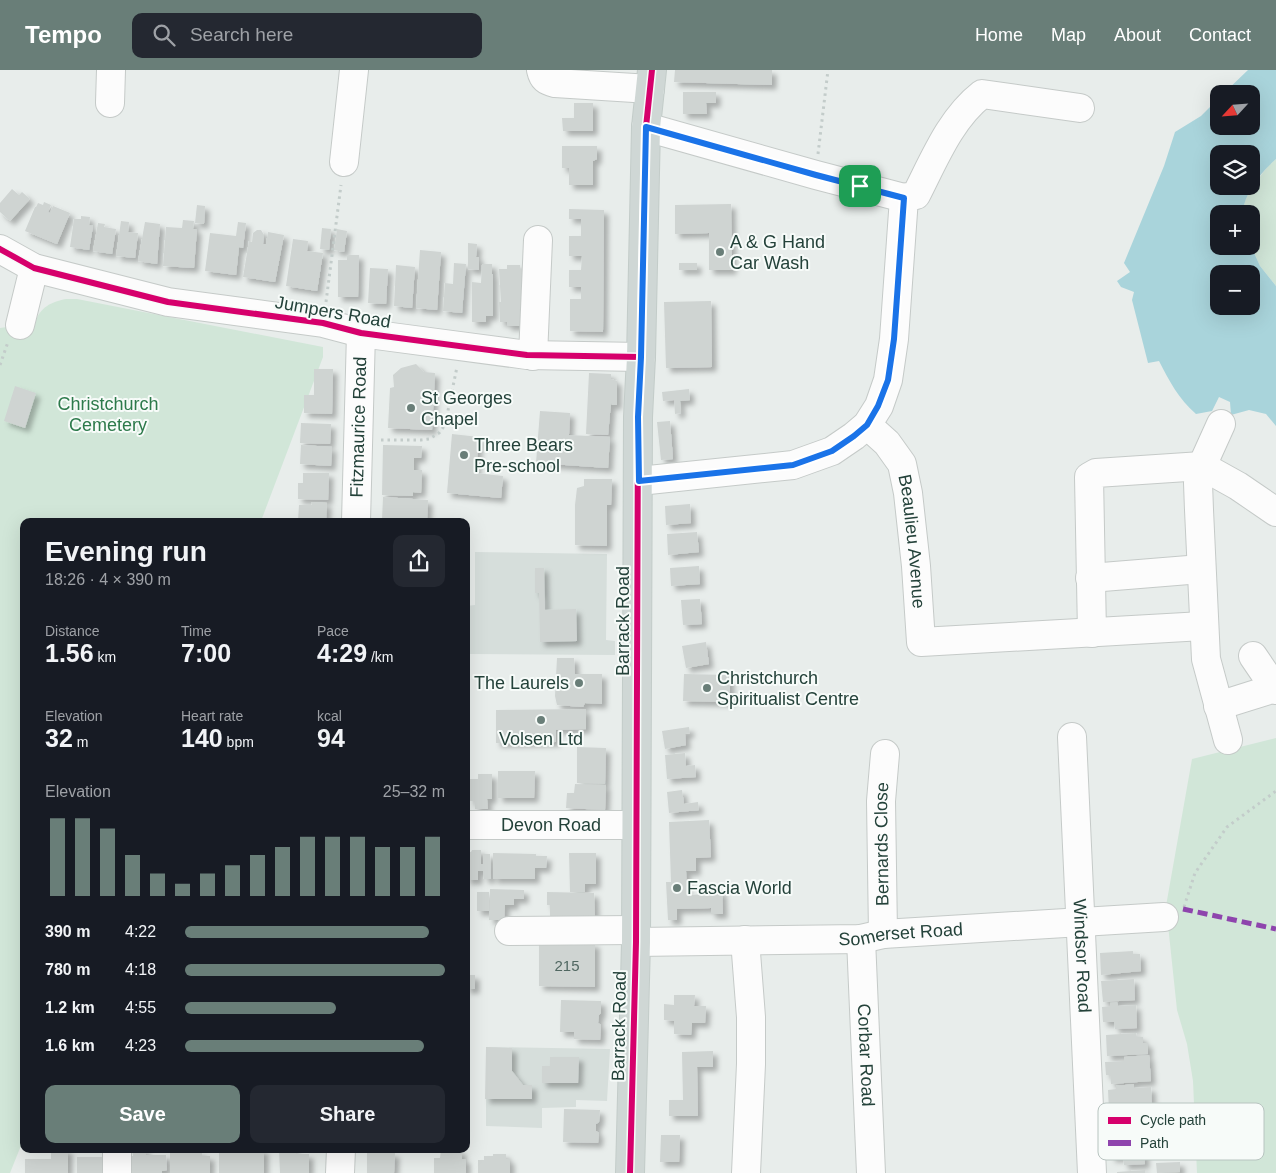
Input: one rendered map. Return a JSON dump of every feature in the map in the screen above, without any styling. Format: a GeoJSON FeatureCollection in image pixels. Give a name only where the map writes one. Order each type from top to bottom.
{"type":"FeatureCollection","features":[{"type":"Feature","properties":{"kind":"main road","name":"Barrack Road"},"geometry":{"type":"LineString","coordinates":[[630,1173],[636,936],[638,417],[646,127],[651,79]]}},
{"type":"Feature","properties":{"kind":"street"},"geometry":{"type":"LineString","coordinates":[[110,103],[111,70]]}},
{"type":"Feature","properties":{"kind":"street"},"geometry":{"type":"LineString","coordinates":[[344,162],[354,70]]}},
{"type":"Feature","properties":{"kind":"street"},"geometry":{"type":"LineString","coordinates":[[541,70],[543,77],[547,81],[555,83],[651,79]]}},
{"type":"Feature","properties":{"kind":"street"},"geometry":{"type":"LineString","coordinates":[[646,127],[904,198],[916,195],[947,134],[970,104],[982,94],[1080,108]]}},
{"type":"Feature","properties":{"kind":"street"},"geometry":{"type":"LineString","coordinates":[[639,481],[793,465],[832,451],[867,425],[878,406],[888,380],[895,330],[904,198]]}},
{"type":"Feature","properties":{"kind":"street"},"geometry":{"type":"LineString","coordinates":[[533,356],[538,240]]}},
{"type":"Feature","properties":{"kind":"street","name":"Jumpers Road"},"geometry":{"type":"LineString","coordinates":[[0,249],[34,268],[168,302],[323,323],[361,334],[533,356],[641,357]]}},
{"type":"Feature","properties":{"kind":"street"},"geometry":{"type":"LineString","coordinates":[[20,325],[34,268]]}},
{"type":"Feature","properties":{"kind":"street","name":"Fitzmaurice Road"},"geometry":{"type":"LineString","coordinates":[[356,518],[361,334]]}},
{"type":"Feature","properties":{"kind":"street"},"geometry":{"type":"LineString","coordinates":[[1221,424],[1202,466],[1198,484],[1206,659],[1228,740]]}},
{"type":"Feature","properties":{"kind":"street","name":"Beaulieu Avenue"},"geometry":{"type":"LineString","coordinates":[[867,425],[887,443],[902,464],[908,493],[916,566],[921,642],[1092,632]]}},
{"type":"Feature","properties":{"kind":"street"},"geometry":{"type":"LineString","coordinates":[[1203,626],[1092,632],[1089,477],[1096,473],[1202,466],[1238,486],[1276,512]]}},
{"type":"Feature","properties":{"kind":"street"},"geometry":{"type":"LineString","coordinates":[[1090,578],[1201,569]]}},
{"type":"Feature","properties":{"kind":"street"},"geometry":{"type":"LineString","coordinates":[[1218,706],[1275,689],[1253,656]]}},
{"type":"Feature","properties":{"kind":"street","name":"Windsor Road"},"geometry":{"type":"LineString","coordinates":[[1072,737],[1092,1173]]}},
{"type":"Feature","properties":{"kind":"street","name":"Bernards Close"},"geometry":{"type":"LineString","coordinates":[[872,936],[885,754]]}},
{"type":"Feature","properties":{"kind":"street","name":"Devon Road"},"geometry":{"type":"LineString","coordinates":[[470,825],[636,825]]}},
{"type":"Feature","properties":{"kind":"street","name":"Somerset Road"},"geometry":{"type":"LineString","coordinates":[[508,931],[745,940],[872,936],[1164,917]]}},
{"type":"Feature","properties":{"kind":"street","name":"Corbar Road"},"geometry":{"type":"LineString","coordinates":[[870,1173],[872,936]]}},
{"type":"Feature","properties":{"kind":"street"},"geometry":{"type":"LineString","coordinates":[[745,940],[751,1018],[746,1173]]}},
{"type":"Feature","properties":{"kind":"street"},"geometry":{"type":"LineString","coordinates":[[117,1153],[117,1173]]}},
{"type":"Feature","properties":{"kind":"street"},"geometry":{"type":"LineString","coordinates":[[340,1173],[341,1153]]}},
{"type":"Feature","properties":{"kind":"path"},"geometry":{"type":"LineString","coordinates":[[816,175],[828,70]]}},
{"type":"Feature","properties":{"kind":"path"},"geometry":{"type":"LineString","coordinates":[[323,323],[344,162]]}},
{"type":"Feature","properties":{"kind":"path"},"geometry":{"type":"LineString","coordinates":[[358,438],[412,441],[429,439],[439,433],[445,424],[461,347]]}},
{"type":"Feature","properties":{"kind":"path"},"geometry":{"type":"LineString","coordinates":[[1164,917],[1183,909],[1195,873],[1227,827],[1276,791]]}},
{"type":"Feature","properties":{"kind":"shaded area"},"geometry":{"type":"Polygon","coordinates":[[[475,552],[607,554],[606,640],[615,641],[615,655],[470,654],[470,606],[475,605],[475,552]]]}},
{"type":"Feature","properties":{"kind":"shaded area"},"geometry":{"type":"Polygon","coordinates":[[[486,1047],[610,1049],[607,1101],[576,1100],[576,1107],[542,1108],[542,1128],[486,1126],[486,1047]]]}},
{"type":"Feature","properties":{"kind":"green space"},"geometry":{"type":"Polygon","coordinates":[[[1276,159],[1276,286],[1260,266],[1255,255],[1260,255],[1260,205],[1244,205],[1247,195],[1260,195],[1260,177],[1276,159]]]}},
{"type":"Feature","properties":{"kind":"green space","name":"Christchurch Cemetery"},"geometry":{"type":"Polygon","coordinates":[[[66,299],[77,299],[323,347],[323,357],[262,518],[20,518],[20,1148],[10,1173],[0,1173],[0,328],[35,323],[43,309],[66,299]]]}},
{"type":"Feature","properties":{"kind":"green space"},"geometry":{"type":"Polygon","coordinates":[[[1276,738],[1276,1173],[1197,1173],[1196,1160],[1264,1160],[1264,1103],[1194,1103],[1193,1081],[1187,1044],[1177,1010],[1166,906],[1192,759],[1276,738]]]}},
{"type":"Feature","properties":{"kind":"water"},"geometry":{"type":"Polygon","coordinates":[[[1248,70],[1276,70],[1276,159],[1260,176],[1260,145],[1210,145],[1210,195],[1248,195],[1244,205],[1210,205],[1210,255],[1255,255],[1260,265],[1210,265],[1210,315],[1260,315],[1260,266],[1276,286],[1276,426],[1266,414],[1249,410],[1231,415],[1230,402],[1219,397],[1212,411],[1196,414],[1179,396],[1159,361],[1148,363],[1132,300],[1134,292],[1121,287],[1117,281],[1130,272],[1124,263],[1164,166],[1175,132],[1201,116],[1210,107],[1210,135],[1260,135],[1260,85],[1232,85],[1248,70]]]}},
{"type":"Feature","properties":{"kind":"building"},"geometry":{"type":"Polygon","coordinates":[[[675,70],[772,70],[772,85],[674,82],[675,70]]]}},
{"type":"Feature","properties":{"kind":"building"},"geometry":{"type":"Polygon","coordinates":[[[683,92],[716,92],[716,103],[706,103],[707,114],[683,114],[683,92]]]}},
{"type":"Feature","properties":{"kind":"building"},"geometry":{"type":"Polygon","coordinates":[[[574,103],[593,103],[593,131],[563,131],[562,118],[574,118],[574,103]]]}},
{"type":"Feature","properties":{"kind":"building"},"geometry":{"type":"Polygon","coordinates":[[[562,146],[597,146],[597,159],[593,161],[593,185],[569,185],[569,168],[562,168],[562,146]]]}},
{"type":"Feature","properties":{"kind":"building"},"geometry":{"type":"Polygon","coordinates":[[[12,189],[19,195],[22,192],[30,199],[10,221],[0,212],[0,203],[12,189]]]}},
{"type":"Feature","properties":{"kind":"building"},"geometry":{"type":"Polygon","coordinates":[[[44,202],[51,205],[48,212],[50,213],[53,206],[70,213],[57,244],[25,231],[35,207],[38,203],[43,205],[44,202]]]}},
{"type":"Feature","properties":{"kind":"building","name":"A & G Hand Car Wash"},"geometry":{"type":"Polygon","coordinates":[[[731,204],[732,270],[709,270],[709,233],[675,234],[675,205],[731,204]]]}},
{"type":"Feature","properties":{"kind":"building"},"geometry":{"type":"Polygon","coordinates":[[[197,205],[205,206],[204,224],[195,223],[197,205]]]}},
{"type":"Feature","properties":{"kind":"building"},"geometry":{"type":"Polygon","coordinates":[[[569,209],[604,210],[603,332],[570,331],[570,299],[581,299],[581,287],[569,287],[569,270],[581,270],[582,256],[569,256],[569,236],[581,236],[581,219],[569,219],[569,209]]]}},
{"type":"Feature","properties":{"kind":"building"},"geometry":{"type":"Polygon","coordinates":[[[81,216],[90,217],[89,225],[93,226],[89,250],[70,247],[74,219],[81,219],[81,216]]]}},
{"type":"Feature","properties":{"kind":"building"},"geometry":{"type":"Polygon","coordinates":[[[183,220],[194,221],[193,229],[197,229],[194,268],[163,266],[166,227],[182,228],[183,220]]]}},
{"type":"Feature","properties":{"kind":"building"},"geometry":{"type":"Polygon","coordinates":[[[121,221],[129,222],[128,232],[138,233],[135,258],[116,256],[121,221]]]}},
{"type":"Feature","properties":{"kind":"building"},"geometry":{"type":"Polygon","coordinates":[[[145,222],[160,224],[157,264],[138,261],[145,222]]]}},
{"type":"Feature","properties":{"kind":"building"},"geometry":{"type":"Polygon","coordinates":[[[238,222],[246,223],[243,248],[239,247],[236,275],[205,271],[210,233],[236,236],[238,222]]]}},
{"type":"Feature","properties":{"kind":"building"},"geometry":{"type":"Polygon","coordinates":[[[98,223],[105,224],[104,227],[116,229],[112,254],[93,251],[98,223]]]}},
{"type":"Feature","properties":{"kind":"building"},"geometry":{"type":"Polygon","coordinates":[[[322,228],[331,229],[329,250],[320,249],[322,228]]]}},
{"type":"Feature","properties":{"kind":"building"},"geometry":{"type":"Polygon","coordinates":[[[337,229],[347,231],[344,252],[334,250],[337,229]]]}},
{"type":"Feature","properties":{"kind":"building"},"geometry":{"type":"Polygon","coordinates":[[[261,230],[264,235],[263,244],[266,244],[268,232],[284,235],[275,282],[243,277],[249,241],[252,242],[253,233],[261,230]]]}},
{"type":"Feature","properties":{"kind":"building"},"geometry":{"type":"Polygon","coordinates":[[[293,239],[308,241],[307,251],[323,253],[317,291],[286,286],[293,239]]]}},
{"type":"Feature","properties":{"kind":"building"},"geometry":{"type":"Polygon","coordinates":[[[468,243],[477,244],[476,257],[479,257],[479,270],[468,269],[468,243]]]}},
{"type":"Feature","properties":{"kind":"building"},"geometry":{"type":"Polygon","coordinates":[[[420,250],[441,252],[437,310],[416,308],[420,250]]]}},
{"type":"Feature","properties":{"kind":"building"},"geometry":{"type":"Polygon","coordinates":[[[347,255],[359,255],[358,297],[338,297],[338,260],[347,260],[347,255]]]}},
{"type":"Feature","properties":{"kind":"building"},"geometry":{"type":"Polygon","coordinates":[[[454,263],[466,264],[462,313],[443,311],[445,283],[453,284],[454,263]]]}},
{"type":"Feature","properties":{"kind":"building"},"geometry":{"type":"Polygon","coordinates":[[[679,263],[697,263],[697,270],[679,270],[679,263]]]}},
{"type":"Feature","properties":{"kind":"building"},"geometry":{"type":"Polygon","coordinates":[[[482,264],[492,264],[493,316],[486,316],[486,322],[472,322],[472,282],[481,283],[482,264]]]}},
{"type":"Feature","properties":{"kind":"building"},"geometry":{"type":"Polygon","coordinates":[[[396,265],[415,267],[412,308],[394,306],[396,265]]]}},
{"type":"Feature","properties":{"kind":"building"},"geometry":{"type":"Polygon","coordinates":[[[507,265],[520,265],[520,269],[525,269],[526,322],[520,322],[520,326],[507,326],[507,322],[500,322],[499,269],[507,269],[507,265]]]}},
{"type":"Feature","properties":{"kind":"building"},"geometry":{"type":"Polygon","coordinates":[[[370,268],[388,269],[386,304],[368,303],[370,268]]]}},
{"type":"Feature","properties":{"kind":"building"},"geometry":{"type":"Polygon","coordinates":[[[711,301],[712,367],[666,368],[664,302],[711,301]]]}},
{"type":"Feature","properties":{"kind":"building","name":"St Georges Chapel"},"geometry":{"type":"Polygon","coordinates":[[[416,364],[424,372],[435,373],[432,430],[388,428],[390,388],[394,387],[393,375],[401,368],[416,364]]]}},
{"type":"Feature","properties":{"kind":"building"},"geometry":{"type":"Polygon","coordinates":[[[314,369],[333,369],[332,414],[304,413],[304,395],[314,395],[314,369]]]}},
{"type":"Feature","properties":{"kind":"building"},"geometry":{"type":"Polygon","coordinates":[[[589,373],[611,374],[611,379],[617,381],[617,405],[612,405],[611,403],[608,435],[586,434],[589,373]]]}},
{"type":"Feature","properties":{"kind":"building"},"geometry":{"type":"Polygon","coordinates":[[[15,386],[36,393],[25,428],[4,421],[15,386]]]}},
{"type":"Feature","properties":{"kind":"building"},"geometry":{"type":"Polygon","coordinates":[[[689,389],[690,400],[680,401],[681,413],[675,414],[674,400],[663,401],[662,392],[689,389]]]}},
{"type":"Feature","properties":{"kind":"building"},"geometry":{"type":"Polygon","coordinates":[[[540,411],[570,413],[569,435],[610,437],[608,468],[536,463],[540,411]]]}},
{"type":"Feature","properties":{"kind":"building"},"geometry":{"type":"Polygon","coordinates":[[[670,421],[673,459],[661,460],[657,422],[670,421]]]}},
{"type":"Feature","properties":{"kind":"building"},"geometry":{"type":"Polygon","coordinates":[[[301,423],[331,424],[330,444],[300,443],[301,423]]]}},
{"type":"Feature","properties":{"kind":"building","name":"Three Bears Pre-school"},"geometry":{"type":"Polygon","coordinates":[[[452,434],[479,437],[476,473],[503,476],[501,498],[447,493],[452,434]]]}},
{"type":"Feature","properties":{"kind":"building"},"geometry":{"type":"Polygon","coordinates":[[[301,445],[332,447],[331,466],[300,464],[301,445]]]}},
{"type":"Feature","properties":{"kind":"building"},"geometry":{"type":"Polygon","coordinates":[[[383,445],[422,446],[421,458],[414,458],[414,470],[422,470],[421,493],[413,492],[413,496],[382,495],[383,445]]]}},
{"type":"Feature","properties":{"kind":"building"},"geometry":{"type":"Polygon","coordinates":[[[303,473],[329,473],[328,500],[298,499],[298,483],[303,483],[303,473]]]}},
{"type":"Feature","properties":{"kind":"building"},"geometry":{"type":"Polygon","coordinates":[[[584,479],[612,479],[611,505],[607,505],[607,546],[575,545],[577,488],[584,486],[584,479]]]}},
{"type":"Feature","properties":{"kind":"building"},"geometry":{"type":"Polygon","coordinates":[[[383,497],[428,500],[427,518],[382,518],[383,497]]]}},
{"type":"Feature","properties":{"kind":"building"},"geometry":{"type":"Polygon","coordinates":[[[311,502],[327,503],[326,518],[298,518],[299,505],[312,505],[311,502]]]}},
{"type":"Feature","properties":{"kind":"building"},"geometry":{"type":"Polygon","coordinates":[[[690,504],[691,523],[666,525],[665,506],[690,504]]]}},
{"type":"Feature","properties":{"kind":"building"},"geometry":{"type":"Polygon","coordinates":[[[697,532],[699,552],[668,555],[667,534],[697,532]]]}},
{"type":"Feature","properties":{"kind":"building"},"geometry":{"type":"Polygon","coordinates":[[[699,566],[700,584],[671,586],[670,568],[699,566]]]}},
{"type":"Feature","properties":{"kind":"building"},"geometry":{"type":"Polygon","coordinates":[[[535,568],[544,568],[545,610],[576,609],[577,641],[540,642],[539,593],[535,593],[535,568]]]}},
{"type":"Feature","properties":{"kind":"building"},"geometry":{"type":"Polygon","coordinates":[[[700,599],[702,624],[683,625],[681,600],[700,599]]]}},
{"type":"Feature","properties":{"kind":"building"},"geometry":{"type":"Polygon","coordinates":[[[706,642],[709,664],[686,668],[682,646],[706,642]]]}},
{"type":"Feature","properties":{"kind":"building","name":"The Laurels"},"geometry":{"type":"Polygon","coordinates":[[[557,658],[574,658],[575,674],[602,674],[602,704],[585,703],[583,707],[557,705],[555,696],[557,658]]]}},
{"type":"Feature","properties":{"kind":"building","name":"Christchurch Spiritualist Centre"},"geometry":{"type":"Polygon","coordinates":[[[684,674],[730,675],[730,702],[683,701],[684,674]]]}},
{"type":"Feature","properties":{"kind":"building","name":"Volsen Ltd"},"geometry":{"type":"Polygon","coordinates":[[[586,709],[586,729],[556,730],[556,742],[496,743],[496,710],[586,709]]]}},
{"type":"Feature","properties":{"kind":"building"},"geometry":{"type":"Polygon","coordinates":[[[689,727],[690,733],[685,734],[686,745],[665,749],[662,731],[689,727]]]}},
{"type":"Feature","properties":{"kind":"building"},"geometry":{"type":"Polygon","coordinates":[[[577,747],[606,748],[605,784],[577,783],[577,747]]]}},
{"type":"Feature","properties":{"kind":"building"},"geometry":{"type":"Polygon","coordinates":[[[685,753],[686,766],[695,765],[696,777],[667,779],[665,755],[685,753]]]}},
{"type":"Feature","properties":{"kind":"building"},"geometry":{"type":"Polygon","coordinates":[[[498,771],[535,771],[534,798],[498,798],[498,771]]]}},
{"type":"Feature","properties":{"kind":"building"},"geometry":{"type":"Polygon","coordinates":[[[478,774],[492,774],[492,799],[487,799],[488,809],[475,809],[474,801],[470,801],[470,779],[478,779],[478,774]]]}},
{"type":"Feature","properties":{"kind":"building"},"geometry":{"type":"Polygon","coordinates":[[[575,784],[606,785],[605,810],[566,808],[567,793],[574,793],[575,784]]]}},
{"type":"Feature","properties":{"kind":"building"},"geometry":{"type":"Polygon","coordinates":[[[682,790],[684,804],[698,802],[699,810],[669,813],[667,792],[682,790]]]}},
{"type":"Feature","properties":{"kind":"building"},"geometry":{"type":"Polygon","coordinates":[[[709,820],[711,857],[696,858],[696,871],[686,871],[687,895],[710,894],[710,891],[722,890],[723,914],[711,914],[711,908],[677,909],[677,920],[668,920],[666,882],[671,882],[669,822],[709,820]]]}},
{"type":"Feature","properties":{"kind":"building"},"geometry":{"type":"Polygon","coordinates":[[[472,850],[481,850],[481,864],[483,864],[483,854],[490,854],[491,879],[484,879],[483,871],[478,871],[478,880],[470,880],[472,850]]]}},
{"type":"Feature","properties":{"kind":"building"},"geometry":{"type":"Polygon","coordinates":[[[493,853],[547,856],[546,868],[535,868],[535,879],[493,879],[493,853]]]}},
{"type":"Feature","properties":{"kind":"building"},"geometry":{"type":"Polygon","coordinates":[[[569,853],[596,853],[596,884],[585,884],[585,892],[570,892],[569,853]]]}},
{"type":"Feature","properties":{"kind":"building"},"geometry":{"type":"Polygon","coordinates":[[[490,889],[524,890],[524,899],[514,899],[514,905],[505,905],[504,920],[489,920],[490,889]]]}},
{"type":"Feature","properties":{"kind":"building"},"geometry":{"type":"Polygon","coordinates":[[[477,892],[489,892],[489,911],[477,911],[477,892]]]}},
{"type":"Feature","properties":{"kind":"building"},"geometry":{"type":"Polygon","coordinates":[[[547,892],[594,893],[595,916],[550,920],[550,905],[547,905],[547,892]]]}},
{"type":"Feature","properties":{"kind":"building"},"geometry":{"type":"Polygon","coordinates":[[[539,943],[595,943],[595,987],[539,986],[539,943]]]}},
{"type":"Feature","properties":{"kind":"building"},"geometry":{"type":"Polygon","coordinates":[[[1133,951],[1133,954],[1140,954],[1141,971],[1101,975],[1100,953],[1133,951]]]}},
{"type":"Feature","properties":{"kind":"building"},"geometry":{"type":"Polygon","coordinates":[[[470,975],[475,975],[475,989],[470,989],[470,975]]]}},
{"type":"Feature","properties":{"kind":"building"},"geometry":{"type":"Polygon","coordinates":[[[1134,979],[1135,1000],[1103,1002],[1101,981],[1134,979]]]}},
{"type":"Feature","properties":{"kind":"building"},"geometry":{"type":"Polygon","coordinates":[[[674,995],[695,995],[694,1006],[706,1006],[705,1023],[692,1023],[691,1035],[674,1034],[674,1021],[664,1020],[664,1004],[674,1005],[674,995]]]}},
{"type":"Feature","properties":{"kind":"building"},"geometry":{"type":"Polygon","coordinates":[[[561,1000],[601,1001],[601,1013],[598,1023],[601,1025],[600,1040],[574,1039],[574,1032],[560,1032],[561,1000]]]}},
{"type":"Feature","properties":{"kind":"building"},"geometry":{"type":"Polygon","coordinates":[[[1117,1002],[1118,1006],[1136,1005],[1137,1028],[1115,1029],[1114,1022],[1103,1022],[1102,1007],[1110,1006],[1110,1003],[1117,1002]]]}},
{"type":"Feature","properties":{"kind":"building"},"geometry":{"type":"Polygon","coordinates":[[[1136,1033],[1137,1037],[1143,1037],[1143,1043],[1148,1043],[1148,1054],[1107,1056],[1106,1035],[1136,1033]]]}},
{"type":"Feature","properties":{"kind":"building"},"geometry":{"type":"Polygon","coordinates":[[[486,1047],[512,1048],[512,1071],[523,1085],[532,1085],[532,1099],[485,1099],[486,1047]]]}},
{"type":"Feature","properties":{"kind":"building"},"geometry":{"type":"Polygon","coordinates":[[[713,1051],[713,1067],[697,1067],[698,1116],[669,1116],[669,1100],[683,1100],[682,1052],[713,1051]]]}},
{"type":"Feature","properties":{"kind":"building"},"geometry":{"type":"Polygon","coordinates":[[[1149,1055],[1151,1081],[1111,1084],[1110,1075],[1106,1075],[1105,1062],[1124,1061],[1124,1057],[1149,1055]]]}},
{"type":"Feature","properties":{"kind":"building"},"geometry":{"type":"Polygon","coordinates":[[[550,1057],[579,1057],[578,1083],[542,1083],[542,1066],[550,1066],[550,1057]]]}},
{"type":"Feature","properties":{"kind":"building"},"geometry":{"type":"Polygon","coordinates":[[[1134,1084],[1134,1088],[1151,1087],[1152,1103],[1109,1103],[1108,1090],[1116,1089],[1116,1086],[1134,1084]]]}},
{"type":"Feature","properties":{"kind":"building"},"geometry":{"type":"Polygon","coordinates":[[[564,1109],[600,1110],[599,1122],[596,1124],[596,1131],[599,1133],[598,1143],[563,1142],[564,1109]]]}},
{"type":"Feature","properties":{"kind":"building"},"geometry":{"type":"Polygon","coordinates":[[[661,1135],[680,1135],[679,1162],[660,1162],[661,1135]]]}},
{"type":"Feature","properties":{"kind":"building"},"geometry":{"type":"Polygon","coordinates":[[[51,1153],[68,1153],[68,1173],[25,1173],[25,1159],[51,1159],[51,1153]]]}},
{"type":"Feature","properties":{"kind":"building"},"geometry":{"type":"Polygon","coordinates":[[[133,1153],[166,1155],[167,1170],[162,1171],[162,1173],[123,1173],[122,1156],[133,1156],[133,1153]]]}},
{"type":"Feature","properties":{"kind":"building"},"geometry":{"type":"Polygon","coordinates":[[[170,1153],[202,1153],[202,1156],[210,1156],[210,1173],[170,1173],[170,1153]]]}},
{"type":"Feature","properties":{"kind":"building"},"geometry":{"type":"Polygon","coordinates":[[[219,1153],[264,1153],[264,1173],[219,1173],[219,1153]]]}},
{"type":"Feature","properties":{"kind":"building"},"geometry":{"type":"Polygon","coordinates":[[[279,1153],[309,1154],[309,1173],[280,1173],[279,1153]]]}},
{"type":"Feature","properties":{"kind":"building"},"geometry":{"type":"Polygon","coordinates":[[[367,1153],[395,1153],[394,1173],[367,1173],[367,1153]]]}},
{"type":"Feature","properties":{"kind":"building"},"geometry":{"type":"Polygon","coordinates":[[[441,1153],[462,1153],[462,1159],[466,1159],[466,1173],[434,1173],[434,1158],[440,1158],[441,1153]]]}},
{"type":"Feature","properties":{"kind":"building"},"geometry":{"type":"Polygon","coordinates":[[[493,1154],[506,1154],[506,1159],[510,1159],[510,1173],[478,1173],[478,1160],[484,1160],[484,1156],[493,1156],[493,1154]]]}},
{"type":"Feature","properties":{"kind":"building"},"geometry":{"type":"Polygon","coordinates":[[[77,1157],[111,1157],[111,1173],[77,1173],[77,1157]]]}},
{"type":"Feature","properties":{"kind":"building"},"geometry":{"type":"Polygon","coordinates":[[[1123,1160],[1145,1160],[1145,1164],[1124,1165],[1123,1160]]]}},
{"type":"Feature","properties":{"kind":"building"},"geometry":{"type":"Polygon","coordinates":[[[1180,1162],[1180,1172],[1157,1173],[1156,1163],[1180,1162]]]}},
{"type":"Feature","properties":{"kind":"building"},"geometry":{"type":"Polygon","coordinates":[[[1145,1170],[1145,1173],[1117,1173],[1117,1172],[1145,1170]]]}},
{"type":"Feature","properties":{"kind":"marked path"},"geometry":{"type":"LineString","coordinates":[[1183,909],[1276,929]]}},
{"type":"Feature","properties":{"kind":"cycle path"},"geometry":{"type":"LineString","coordinates":[[630,1173],[636,942],[638,417],[646,127],[652,70]]}},
{"type":"Feature","properties":{"kind":"cycle path"},"geometry":{"type":"LineString","coordinates":[[0,249],[34,268],[168,302],[323,323],[361,333],[527,355],[641,357]]}},
{"type":"Feature","properties":{"kind":"place","name":"A & G Hand Car Wash"},"geometry":{"type":"Point","coordinates":[720,252]}},
{"type":"Feature","properties":{"kind":"place","name":"St Georges Chapel"},"geometry":{"type":"Point","coordinates":[411,408]}},
{"type":"Feature","properties":{"kind":"place","name":"Three Bears Pre-school"},"geometry":{"type":"Point","coordinates":[464,455]}},
{"type":"Feature","properties":{"kind":"place","name":"The Laurels"},"geometry":{"type":"Point","coordinates":[579,683]}},
{"type":"Feature","properties":{"kind":"place","name":"Christchurch Spiritualist Centre"},"geometry":{"type":"Point","coordinates":[707,688]}},
{"type":"Feature","properties":{"kind":"place","name":"Volsen Ltd"},"geometry":{"type":"Point","coordinates":[541,720]}},
{"type":"Feature","properties":{"kind":"place","name":"Fascia World"},"geometry":{"type":"Point","coordinates":[677,888]}},
{"type":"Feature","properties":{"kind":"route"},"geometry":{"type":"LineString","coordinates":[[646,127],[860,186],[904,198],[901,261],[894,339],[888,380],[878,406],[867,425],[832,451],[793,465],[639,481],[638,417],[646,127]]}}]}
